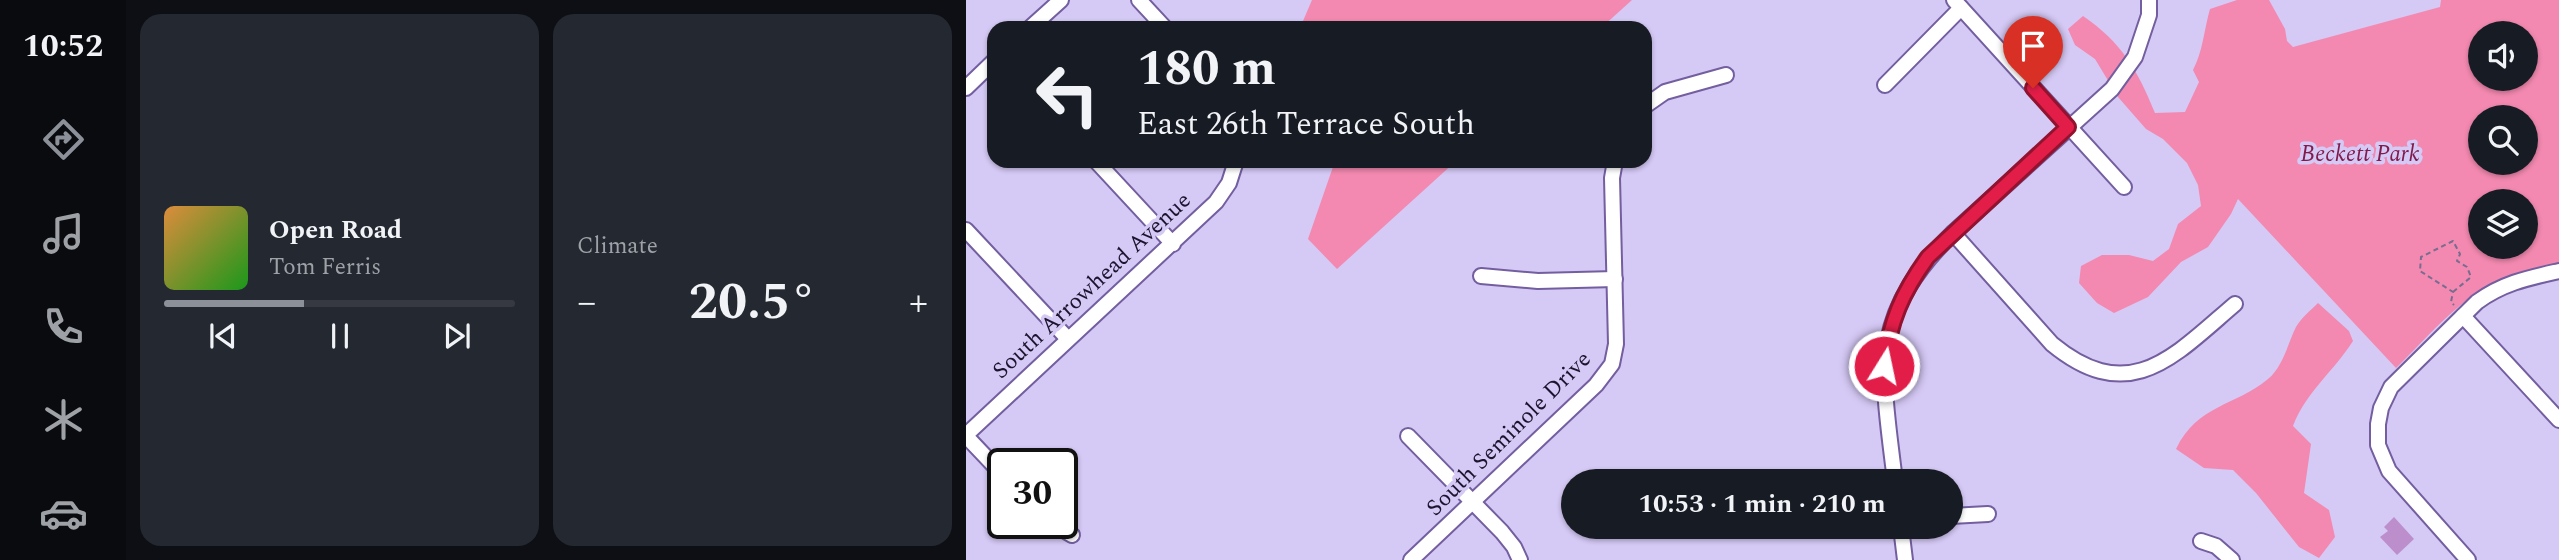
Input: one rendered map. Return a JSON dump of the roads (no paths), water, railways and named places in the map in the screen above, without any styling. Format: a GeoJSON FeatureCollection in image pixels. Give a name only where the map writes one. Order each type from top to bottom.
{"type":"FeatureCollection","features":[{"type":"Feature","properties":{"kind":"street"},"geometry":{"type":"LineString","coordinates":[[1038,21],[1061,0]]}},
{"type":"Feature","properties":{"kind":"street"},"geometry":{"type":"LineString","coordinates":[[1139,0],[1159,21]]}},
{"type":"Feature","properties":{"kind":"street"},"geometry":{"type":"LineString","coordinates":[[1894,469],[1884,391],[1887,341],[1896,311],[1910,282],[1928,257],[1952,233],[2112,89],[2135,57],[2147,25],[2148,0]]}},
{"type":"Feature","properties":{"kind":"street"},"geometry":{"type":"LineString","coordinates":[[1885,85],[1957,4],[2124,187]]}},
{"type":"Feature","properties":{"kind":"street"},"geometry":{"type":"LineString","coordinates":[[966,88],[987,68]]}},
{"type":"Feature","properties":{"kind":"street"},"geometry":{"type":"LineString","coordinates":[[1652,101],[1665,92],[1726,75]]}},
{"type":"Feature","properties":{"kind":"street"},"geometry":{"type":"LineString","coordinates":[[1102,168],[1173,244]]}},
{"type":"Feature","properties":{"kind":"street","name":"South Arrowhead Avenue"},"geometry":{"type":"LineString","coordinates":[[966,435],[1216,202],[1230,183],[1234,168]]}},
{"type":"Feature","properties":{"kind":"street","name":"South Seminole Drive"},"geometry":{"type":"LineString","coordinates":[[1411,560],[1596,384],[1612,364],[1616,344],[1614,168]]}},
{"type":"Feature","properties":{"kind":"street"},"geometry":{"type":"LineString","coordinates":[[966,230],[1068,339]]}},
{"type":"Feature","properties":{"kind":"street"},"geometry":{"type":"LineString","coordinates":[[1952,233],[2052,344],[2069,358],[2094,370],[2138,372],[2158,365],[2174,356],[2235,304]]}},
{"type":"Feature","properties":{"kind":"street"},"geometry":{"type":"LineString","coordinates":[[2468,560],[2389,471],[2378,445],[2381,408],[2391,387],[2492,290],[2510,282],[2559,271]]}},
{"type":"Feature","properties":{"kind":"street"},"geometry":{"type":"LineString","coordinates":[[1482,276],[1538,281],[1615,279]]}},
{"type":"Feature","properties":{"kind":"street"},"geometry":{"type":"LineString","coordinates":[[2463,316],[2559,420]]}},
{"type":"Feature","properties":{"kind":"street"},"geometry":{"type":"LineString","coordinates":[[966,435],[987,458]]}},
{"type":"Feature","properties":{"kind":"street"},"geometry":{"type":"LineString","coordinates":[[1408,436],[1473,503],[1517,554]]}},
{"type":"Feature","properties":{"kind":"street"},"geometry":{"type":"LineString","coordinates":[[1963,515],[1987,514]]}},
{"type":"Feature","properties":{"kind":"street"},"geometry":{"type":"LineString","coordinates":[[1902,539],[1905,560]]}},
{"type":"Feature","properties":{"kind":"street"},"geometry":{"type":"LineString","coordinates":[[2201,541],[2216,546],[2232,560]]}},
{"type":"Feature","properties":{"kind":"park label","name":"Beckett Park"},"geometry":{"type":"Point","coordinates":[2360,154]}}]}
